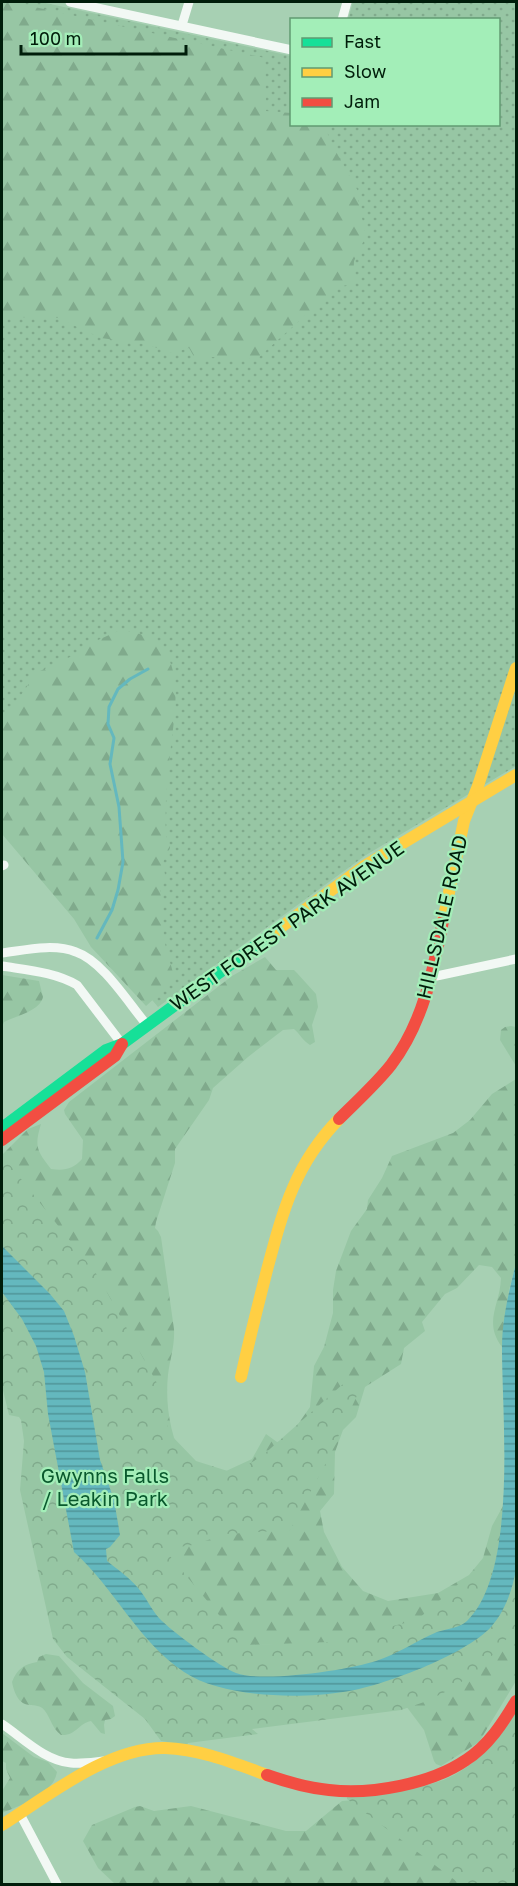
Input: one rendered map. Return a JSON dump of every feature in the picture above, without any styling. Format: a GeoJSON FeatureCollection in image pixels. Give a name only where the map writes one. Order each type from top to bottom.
{"type":"FeatureCollection","features":[{"type":"Feature","properties":{"kind":"street"},"geometry":{"type":"LineString","coordinates":[[70,2],[290,50]]}},
{"type":"Feature","properties":{"kind":"street"},"geometry":{"type":"LineString","coordinates":[[120,2],[124,13]]}},
{"type":"Feature","properties":{"kind":"street"},"geometry":{"type":"LineString","coordinates":[[182,25],[189,2]]}},
{"type":"Feature","properties":{"kind":"street"},"geometry":{"type":"LineString","coordinates":[[343,18],[347,2]]}},
{"type":"Feature","properties":{"kind":"street","name":"HILLSDALE ROAD"},"geometry":{"type":"LineString","coordinates":[[241,1377],[279,1220],[294,1182],[305,1160],[320,1139],[393,1061],[412,1027],[432,977],[464,821],[478,786],[516,668]]}},
{"type":"Feature","properties":{"kind":"street","name":"WEST FOREST PARK AVENUE"},"geometry":{"type":"LineString","coordinates":[[2,1128],[106,1050],[122,1044],[354,873],[516,775]]}},
{"type":"Feature","properties":{"kind":"street"},"geometry":{"type":"LineString","coordinates":[[2,952],[58,949],[81,954],[107,977],[147,1025]]}},
{"type":"Feature","properties":{"kind":"street"},"geometry":{"type":"LineString","coordinates":[[432,977],[516,959]]}},
{"type":"Feature","properties":{"kind":"street"},"geometry":{"type":"LineString","coordinates":[[2,966],[59,976],[77,985],[122,1044]]}},
{"type":"Feature","properties":{"kind":"street","name":"WEST FOREST PARK AVENUE"},"geometry":{"type":"LineString","coordinates":[[2,1140],[115,1056],[122,1044]]}},
{"type":"Feature","properties":{"kind":"street"},"geometry":{"type":"LineString","coordinates":[[2,1724],[55,1760],[73,1764],[107,1761],[150,1749],[170,1749],[189,1751],[326,1790],[352,1791],[385,1787],[435,1775],[468,1760],[488,1741],[516,1701]]}},
{"type":"Feature","properties":{"kind":"street"},"geometry":{"type":"LineString","coordinates":[[2,1825],[107,1761]]}},
{"type":"Feature","properties":{"kind":"street"},"geometry":{"type":"LineString","coordinates":[[20,1814],[57,1884]]}},
{"type":"Feature","properties":{"kind":"green space"},"geometry":{"type":"Polygon","coordinates":[[[2,2],[41,2],[290,56],[290,126],[500,126],[500,18],[348,18],[353,2],[516,2],[516,766],[366,855],[158,1007],[2,824],[2,2]]]}},
{"type":"Feature","properties":{"kind":"green space"},"geometry":{"type":"Polygon","coordinates":[[[2,2],[12,2],[265,58],[266,111],[290,113],[290,126],[325,126],[330,141],[359,193],[358,200],[366,236],[354,261],[353,283],[340,287],[319,303],[259,357],[237,361],[213,357],[196,360],[189,348],[172,353],[145,344],[101,338],[58,318],[2,317],[2,2]]]}},
{"type":"Feature","properties":{"kind":"green space"},"geometry":{"type":"Polygon","coordinates":[[[118,631],[138,634],[153,640],[164,650],[171,663],[176,694],[166,798],[166,837],[170,848],[163,862],[166,881],[160,886],[164,940],[175,980],[146,1006],[91,947],[74,919],[2,834],[2,716],[13,707],[40,671],[118,631]]]}},
{"type":"Feature","properties":{"kind":"green space"},"geometry":{"type":"Polygon","coordinates":[[[265,957],[276,970],[294,970],[316,994],[318,1007],[312,1025],[315,1042],[310,1045],[305,1042],[294,1029],[283,1030],[213,1088],[209,1100],[175,1149],[175,1163],[155,1228],[161,1237],[174,1329],[168,1375],[168,1409],[172,1431],[185,1462],[226,1471],[252,1459],[266,1434],[277,1442],[287,1440],[310,1407],[314,1366],[324,1347],[333,1313],[336,1271],[351,1231],[367,1209],[368,1200],[392,1156],[453,1133],[470,1120],[492,1094],[516,1079],[516,1263],[509,1290],[502,1347],[496,1338],[493,1321],[501,1278],[492,1267],[479,1265],[457,1288],[445,1294],[422,1322],[425,1331],[404,1348],[401,1364],[365,1387],[356,1417],[343,1430],[335,1452],[334,1494],[320,1511],[324,1532],[342,1567],[363,1591],[388,1601],[438,1593],[469,1575],[483,1558],[492,1526],[503,1506],[501,1538],[491,1581],[418,1642],[196,1646],[2,1155],[28,1129],[41,1124],[37,1144],[51,1169],[65,1169],[75,1165],[82,1159],[83,1140],[65,1114],[64,1110],[69,1102],[232,976],[265,957]]]}},
{"type":"Feature","properties":{"kind":"green space"},"geometry":{"type":"Polygon","coordinates":[[[2,975],[39,981],[43,997],[37,1006],[4,1022],[2,1027],[2,975]]]}},
{"type":"Feature","properties":{"kind":"green space"},"geometry":{"type":"Polygon","coordinates":[[[511,1026],[516,1027],[516,1066],[500,1040],[501,1030],[511,1026]]]}},
{"type":"Feature","properties":{"kind":"green space","name":"Gwynns Falls / Leakin Park"},"geometry":{"type":"Polygon","coordinates":[[[2,1155],[98,1276],[158,1385],[169,1433],[196,1461],[234,1473],[262,1456],[343,1384],[360,1389],[328,1459],[290,1530],[226,1534],[193,1545],[164,1549],[244,1645],[329,1642],[417,1620],[462,1581],[512,1568],[516,1525],[516,1628],[483,1666],[453,1688],[427,1701],[401,1710],[252,1729],[258,1734],[188,1743],[187,1745],[161,1741],[145,1719],[67,1657],[53,1639],[20,1490],[24,1441],[21,1420],[19,1417],[9,1415],[2,1386],[2,1155]]]}},
{"type":"Feature","properties":{"kind":"green space"},"geometry":{"type":"Polygon","coordinates":[[[516,1569],[516,1681],[479,1742],[441,1766],[434,1761],[424,1730],[403,1702],[333,1709],[280,1696],[516,1569]]]}},
{"type":"Feature","properties":{"kind":"green space"},"geometry":{"type":"Polygon","coordinates":[[[46,1654],[59,1656],[83,1683],[113,1706],[115,1716],[105,1720],[105,1734],[101,1733],[91,1721],[70,1734],[61,1735],[42,1707],[28,1705],[19,1699],[12,1682],[16,1674],[46,1654]]]}},
{"type":"Feature","properties":{"kind":"green space"},"geometry":{"type":"Polygon","coordinates":[[[516,1712],[516,1884],[460,1884],[347,1799],[347,1796],[420,1787],[455,1775],[485,1752],[516,1712]]]}},
{"type":"Feature","properties":{"kind":"green space"},"geometry":{"type":"Polygon","coordinates":[[[2,1733],[34,1757],[48,1762],[57,1772],[54,1780],[43,1793],[27,1803],[2,1813],[2,1791],[10,1778],[6,1763],[2,1761],[2,1733]]]}},
{"type":"Feature","properties":{"kind":"green space"},"geometry":{"type":"Polygon","coordinates":[[[368,1799],[516,1884],[115,1884],[98,1868],[83,1841],[92,1825],[140,1806],[154,1811],[191,1806],[286,1831],[306,1831],[342,1801],[368,1799]]]}},
{"type":"Feature","properties":{"kind":"water"},"geometry":{"type":"Polygon","coordinates":[[[2,1246],[64,1311],[74,1336],[85,1372],[100,1460],[114,1500],[120,1535],[106,1549],[107,1561],[135,1584],[159,1618],[196,1648],[236,1673],[265,1677],[327,1671],[363,1665],[384,1658],[437,1632],[464,1623],[483,1598],[494,1567],[504,1492],[502,1337],[506,1305],[516,1263],[516,1569],[508,1600],[496,1621],[479,1638],[443,1659],[400,1677],[343,1692],[284,1696],[240,1692],[200,1681],[184,1672],[167,1659],[139,1630],[89,1566],[74,1552],[48,1414],[44,1372],[36,1346],[22,1319],[2,1292],[2,1246]]]}},
{"type":"Feature","properties":{"kind":"waterway"},"geometry":{"type":"LineString","coordinates":[[97,938],[112,910],[123,862],[119,807],[110,764],[114,738],[108,724],[109,707],[118,689],[148,669]]}},
{"type":"Feature","properties":{"kind":"traffic: fast"},"geometry":{"type":"LineString","coordinates":[[2,1128],[106,1050],[122,1044],[269,936]]}},
{"type":"Feature","properties":{"kind":"traffic: slow"},"geometry":{"type":"LineString","coordinates":[[443,921],[464,821],[478,786],[516,668]]}},
{"type":"Feature","properties":{"kind":"traffic: slow"},"geometry":{"type":"LineString","coordinates":[[269,936],[363,867],[516,775]]}},
{"type":"Feature","properties":{"kind":"traffic: slow"},"geometry":{"type":"LineString","coordinates":[[241,1377],[267,1270],[292,1189],[311,1153],[339,1119]]}},
{"type":"Feature","properties":{"kind":"traffic: slow"},"geometry":{"type":"LineString","coordinates":[[2,1825],[79,1775],[101,1764],[144,1750],[165,1748],[191,1751],[217,1757],[267,1775]]}},
{"type":"Feature","properties":{"kind":"traffic: jam"},"geometry":{"type":"LineString","coordinates":[[339,1119],[391,1065],[411,1032],[431,978],[443,921]]}},
{"type":"Feature","properties":{"kind":"traffic: jam"},"geometry":{"type":"LineString","coordinates":[[2,1140],[115,1056],[122,1044]]}},
{"type":"Feature","properties":{"kind":"traffic: jam"},"geometry":{"type":"LineString","coordinates":[[267,1775],[305,1786],[346,1791],[382,1789],[436,1776],[466,1760],[481,1748],[506,1718],[516,1701]]}}]}
